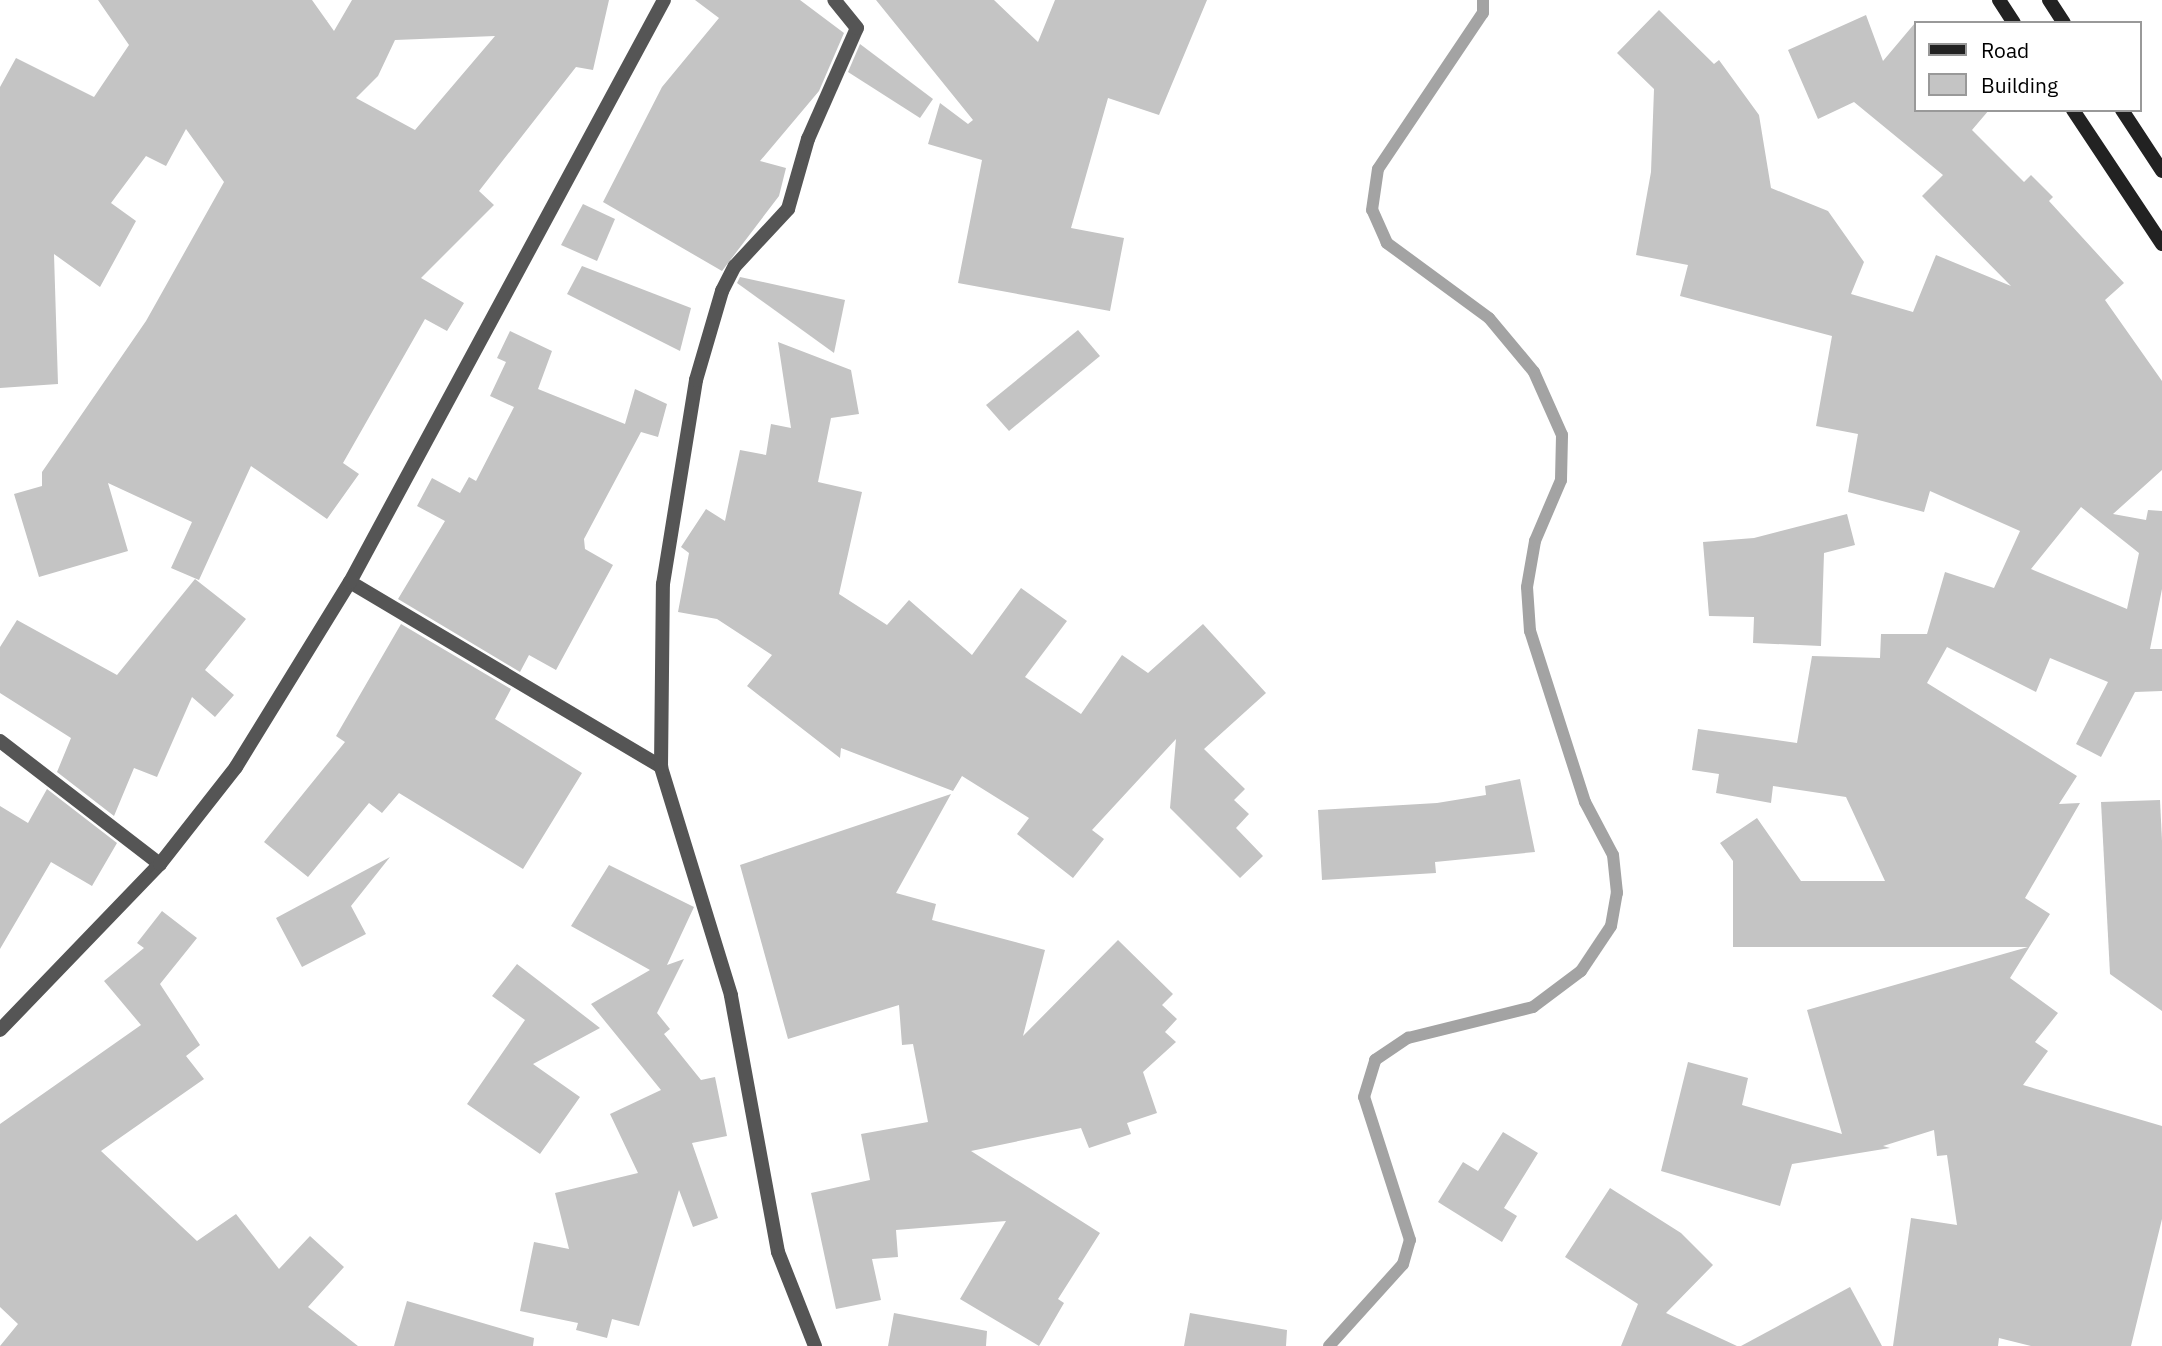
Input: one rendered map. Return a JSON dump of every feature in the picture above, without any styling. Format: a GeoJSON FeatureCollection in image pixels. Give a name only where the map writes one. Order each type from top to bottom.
{"type":"FeatureCollection","features":[{"type":"Feature","properties":{"kind":"main road"},"geometry":{"type":"LineString","coordinates":[[1999,0],[2013,21]]}},
{"type":"Feature","properties":{"kind":"main road"},"geometry":{"type":"LineString","coordinates":[[2049,0],[2063,21]]}},
{"type":"Feature","properties":{"kind":"main road"},"geometry":{"type":"LineString","coordinates":[[2074,112],[2162,244]]}},
{"type":"Feature","properties":{"kind":"main road"},"geometry":{"type":"LineString","coordinates":[[2123,112],[2162,171]]}},
{"type":"Feature","properties":{"kind":"street"},"geometry":{"type":"LineString","coordinates":[[0,1030],[160,864],[236,767],[350,582],[664,0]]}},
{"type":"Feature","properties":{"kind":"street"},"geometry":{"type":"LineString","coordinates":[[815,1346],[778,1252],[731,995],[662,767],[663,584],[696,380],[722,291],[735,266],[789,209],[808,139],[857,28],[834,0]]}},
{"type":"Feature","properties":{"kind":"street"},"geometry":{"type":"LineString","coordinates":[[350,582],[662,767]]}},
{"type":"Feature","properties":{"kind":"street"},"geometry":{"type":"LineString","coordinates":[[0,741],[160,864]]}},
{"type":"Feature","properties":{"kind":"building"},"geometry":{"type":"Polygon","coordinates":[[[98,0],[312,0],[334,31],[352,0],[609,0],[593,70],[576,67],[479,191],[494,205],[421,278],[464,303],[447,331],[425,319],[343,463],[359,474],[327,519],[251,466],[199,580],[171,568],[192,522],[108,483],[128,551],[39,577],[14,494],[42,486],[42,472],[146,321],[224,182],[186,129],[166,166],[146,156],[111,203],[136,221],[100,287],[54,254],[58,384],[0,388],[0,87],[16,58],[94,97],[129,45],[98,0]],[[495,36],[395,40],[378,76],[356,98],[415,130],[495,36]]]}},
{"type":"Feature","properties":{"kind":"building"},"geometry":{"type":"Polygon","coordinates":[[[695,0],[800,0],[844,33],[819,91],[760,161],[786,168],[779,196],[722,271],[603,202],[662,87],[719,18],[695,0]]]}},
{"type":"Feature","properties":{"kind":"building"},"geometry":{"type":"Polygon","coordinates":[[[876,0],[994,0],[1038,42],[1055,0],[1207,0],[1159,115],[1108,98],[1071,228],[1124,238],[1110,311],[958,283],[982,160],[928,144],[940,103],[968,124],[973,120],[876,0]]]}},
{"type":"Feature","properties":{"kind":"building"},"geometry":{"type":"Polygon","coordinates":[[[1659,10],[1714,64],[1719,60],[1759,115],[1771,188],[1828,211],[1864,262],[1851,294],[1913,312],[1936,255],[2011,286],[1922,196],[1943,175],[1854,102],[1818,119],[1788,50],[1866,15],[1883,61],[1913,25],[1913,112],[1987,112],[1972,130],[2024,182],[2031,175],[2053,197],[2049,201],[2124,283],[2105,300],[2162,381],[2162,470],[2113,514],[2146,520],[2148,510],[2162,511],[2162,589],[2150,649],[2162,649],[2162,691],[2135,692],[2101,757],[2076,744],[2108,682],[2050,658],[2036,692],[1947,647],[1927,683],[2077,776],[2059,804],[2080,803],[2025,898],[2050,914],[2010,978],[2058,1013],[2035,1042],[2048,1051],[2023,1085],[2162,1126],[2162,1219],[2131,1346],[2031,1346],[1999,1338],[1998,1346],[1893,1346],[1911,1218],[1957,1225],[1947,1155],[1937,1156],[1934,1130],[1883,1146],[1890,1148],[1792,1164],[1780,1206],[1661,1171],[1688,1062],[1748,1078],[1742,1105],[1842,1134],[1807,1010],[2028,947],[1733,947],[1733,861],[1720,843],[1757,818],[1801,881],[1885,881],[1846,797],[1773,786],[1771,803],[1716,793],[1719,774],[1692,770],[1698,729],[1797,743],[1812,656],[1880,658],[1881,634],[1927,634],[1945,572],[1994,588],[2020,531],[1930,491],[1924,512],[1848,492],[1858,434],[1816,426],[1832,336],[1680,296],[1688,265],[1636,255],[1651,172],[1654,89],[1617,53],[1659,10]],[[2081,507],[2031,569],[2127,609],[2139,553],[2081,507]]]}},
{"type":"Feature","properties":{"kind":"building"},"geometry":{"type":"Polygon","coordinates":[[[860,44],[933,99],[920,118],[848,72],[860,44]]]}},
{"type":"Feature","properties":{"kind":"building"},"geometry":{"type":"Polygon","coordinates":[[[583,204],[615,219],[597,261],[561,245],[583,204]]]}},
{"type":"Feature","properties":{"kind":"building"},"geometry":{"type":"Polygon","coordinates":[[[582,266],[691,308],[680,351],[567,294],[582,266]]]}},
{"type":"Feature","properties":{"kind":"building"},"geometry":{"type":"Polygon","coordinates":[[[740,277],[845,300],[834,353],[737,283],[740,277]]]}},
{"type":"Feature","properties":{"kind":"building"},"geometry":{"type":"Polygon","coordinates":[[[1078,330],[1100,356],[1009,431],[986,405],[1078,330]]]}},
{"type":"Feature","properties":{"kind":"building"},"geometry":{"type":"Polygon","coordinates":[[[510,331],[552,351],[538,389],[625,424],[635,389],[667,404],[658,437],[641,432],[584,539],[585,549],[613,565],[556,670],[529,655],[520,672],[398,599],[445,521],[417,506],[432,478],[460,493],[469,477],[476,481],[514,407],[490,396],[506,362],[497,358],[510,331]]]}},
{"type":"Feature","properties":{"kind":"building"},"geometry":{"type":"Polygon","coordinates":[[[778,342],[851,370],[859,414],[831,418],[818,482],[862,492],[839,594],[887,625],[909,600],[972,655],[1021,588],[1067,621],[1025,677],[1081,714],[1122,655],[1148,673],[1203,624],[1266,693],[1204,749],[1245,789],[1234,800],[1249,814],[1236,828],[1263,856],[1240,878],[1170,808],[1176,739],[1092,830],[1104,839],[1073,878],[1017,834],[1029,818],[962,776],[953,791],[841,748],[840,758],[747,686],[772,655],[717,619],[678,612],[689,553],[681,547],[706,509],[725,521],[740,450],[766,455],[771,424],[791,428],[778,342]]]}},
{"type":"Feature","properties":{"kind":"building"},"geometry":{"type":"Polygon","coordinates":[[[1847,514],[1855,545],[1824,553],[1821,646],[1753,643],[1754,617],[1709,616],[1703,542],[1754,538],[1847,514]]]}},
{"type":"Feature","properties":{"kind":"building"},"geometry":{"type":"Polygon","coordinates":[[[195,579],[246,619],[205,670],[234,695],[215,717],[192,697],[157,777],[134,768],[114,816],[57,772],[71,738],[0,693],[0,647],[17,620],[117,675],[195,579]]]}},
{"type":"Feature","properties":{"kind":"building"},"geometry":{"type":"Polygon","coordinates":[[[401,624],[511,689],[495,719],[582,773],[523,869],[399,793],[382,813],[369,803],[308,877],[264,842],[345,742],[336,736],[401,624]]]}},
{"type":"Feature","properties":{"kind":"building"},"geometry":{"type":"Polygon","coordinates":[[[1520,779],[1535,852],[1435,862],[1436,873],[1322,880],[1318,810],[1437,803],[1486,795],[1485,786],[1520,779]]]}},
{"type":"Feature","properties":{"kind":"building"},"geometry":{"type":"Polygon","coordinates":[[[47,789],[117,843],[92,886],[51,862],[0,949],[0,806],[28,823],[47,789]]]}},
{"type":"Feature","properties":{"kind":"building"},"geometry":{"type":"Polygon","coordinates":[[[951,794],[896,893],[936,904],[932,920],[1045,950],[1023,1036],[1118,940],[1173,994],[1162,1005],[1177,1019],[1165,1032],[1176,1042],[1143,1072],[1157,1113],[1127,1123],[1131,1134],[1089,1148],[1081,1128],[971,1151],[1100,1233],[1058,1299],[1064,1303],[1039,1346],[960,1299],[1006,1221],[896,1230],[898,1257],[872,1259],[881,1300],[836,1309],[811,1193],[870,1180],[861,1134],[928,1122],[913,1044],[902,1045],[899,1005],[788,1039],[740,865],[951,794]]]}},
{"type":"Feature","properties":{"kind":"building"},"geometry":{"type":"Polygon","coordinates":[[[2160,800],[2162,1011],[2110,974],[2101,802],[2160,800]]]}},
{"type":"Feature","properties":{"kind":"building"},"geometry":{"type":"Polygon","coordinates":[[[390,857],[351,906],[366,934],[302,967],[276,918],[390,857]]]}},
{"type":"Feature","properties":{"kind":"building"},"geometry":{"type":"Polygon","coordinates":[[[609,865],[694,907],[667,965],[684,959],[657,1013],[670,1029],[664,1034],[701,1080],[715,1077],[727,1136],[692,1143],[718,1218],[693,1227],[679,1190],[639,1326],[612,1319],[607,1338],[576,1330],[578,1323],[520,1311],[534,1242],[569,1249],[555,1193],[638,1173],[610,1114],[661,1090],[591,1004],[650,970],[571,926],[609,865]]]}},
{"type":"Feature","properties":{"kind":"building"},"geometry":{"type":"Polygon","coordinates":[[[162,911],[197,938],[160,984],[200,1045],[186,1056],[204,1079],[101,1151],[197,1241],[236,1214],[279,1269],[310,1236],[344,1267],[308,1307],[358,1346],[0,1346],[18,1324],[0,1307],[0,1124],[141,1025],[104,981],[144,948],[137,943],[162,911]]]}},
{"type":"Feature","properties":{"kind":"building"},"geometry":{"type":"Polygon","coordinates":[[[517,964],[600,1028],[533,1064],[580,1097],[540,1154],[467,1104],[525,1020],[492,996],[517,964]]]}},
{"type":"Feature","properties":{"kind":"building"},"geometry":{"type":"Polygon","coordinates":[[[1503,1132],[1538,1153],[1504,1208],[1517,1216],[1502,1242],[1438,1202],[1463,1162],[1478,1171],[1503,1132]]]}},
{"type":"Feature","properties":{"kind":"building"},"geometry":{"type":"Polygon","coordinates":[[[1610,1188],[1681,1233],[1713,1265],[1666,1313],[1737,1346],[1621,1346],[1638,1304],[1565,1257],[1610,1188]]]}},
{"type":"Feature","properties":{"kind":"building"},"geometry":{"type":"Polygon","coordinates":[[[1850,1287],[1882,1346],[1741,1346],[1850,1287]]]}},
{"type":"Feature","properties":{"kind":"building"},"geometry":{"type":"Polygon","coordinates":[[[407,1301],[534,1338],[533,1346],[394,1346],[407,1301]]]}},
{"type":"Feature","properties":{"kind":"building"},"geometry":{"type":"Polygon","coordinates":[[[894,1313],[987,1331],[986,1346],[888,1346],[894,1313]]]}},
{"type":"Feature","properties":{"kind":"building"},"geometry":{"type":"Polygon","coordinates":[[[1190,1313],[1287,1330],[1286,1346],[1184,1346],[1190,1313]]]}},
{"type":"Feature","properties":{"kind":"waterway"},"geometry":{"type":"LineString","coordinates":[[1329,1346],[1403,1264],[1410,1240],[1364,1097],[1375,1060],[1408,1038],[1533,1007],[1581,971],[1611,926],[1617,893],[1613,855],[1585,802],[1530,631],[1527,587],[1535,541],[1561,480],[1562,435],[1534,372],[1489,318],[1387,243],[1372,210],[1378,169],[1483,13],[1483,0]]}}]}
